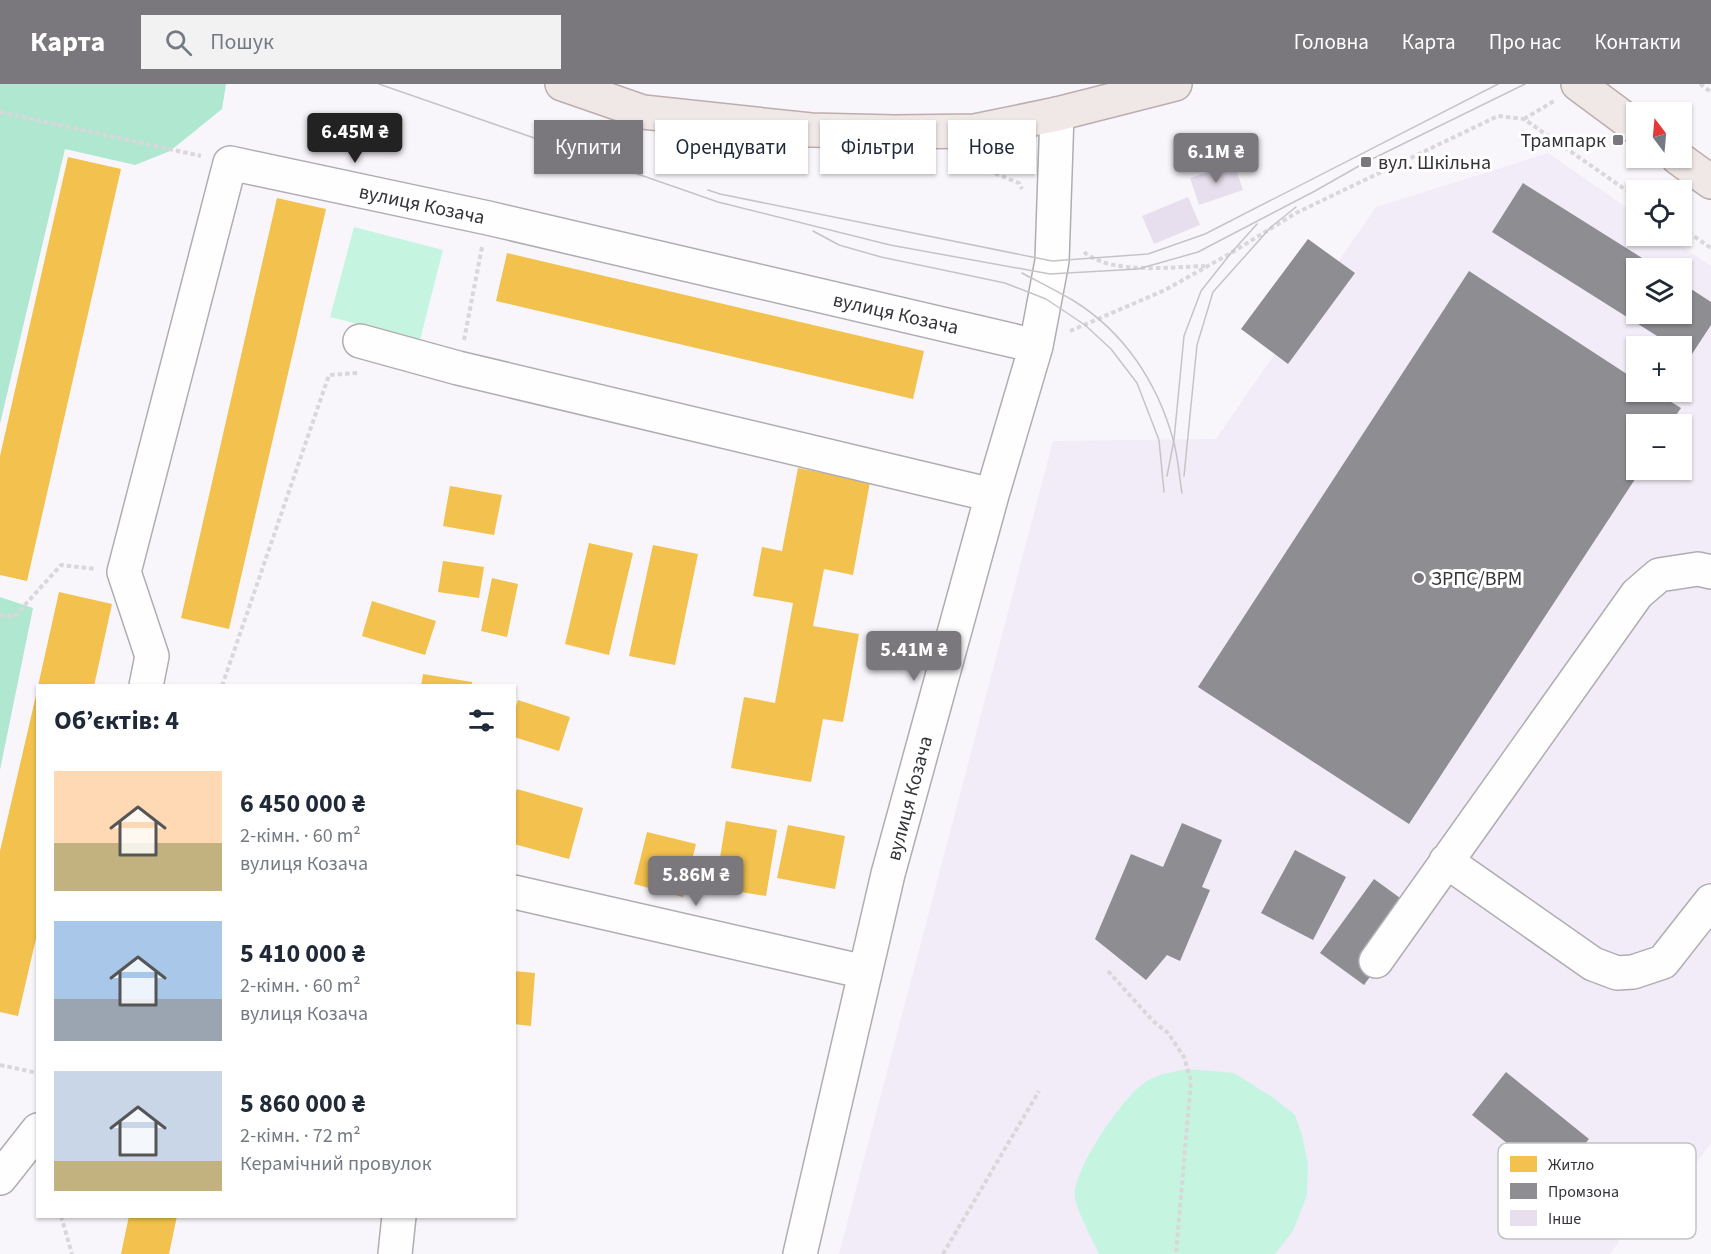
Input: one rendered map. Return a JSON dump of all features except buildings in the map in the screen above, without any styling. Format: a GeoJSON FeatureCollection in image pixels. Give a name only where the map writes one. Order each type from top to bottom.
{"type":"FeatureCollection","features":[{"type":"Feature","properties":{"kind":"main road"},"geometry":{"type":"LineString","coordinates":[[562,84],[643,112],[811,130],[895,132],[975,130],[1057,114],[1175,84]]}},
{"type":"Feature","properties":{"kind":"main road"},"geometry":{"type":"LineString","coordinates":[[1580,85],[1626,120]]}},
{"type":"Feature","properties":{"kind":"main road"},"geometry":{"type":"LineString","coordinates":[[1692,168],[1711,182]]}},
{"type":"Feature","properties":{"kind":"street","name":"вулиця Козача"},"geometry":{"type":"LineString","coordinates":[[800,1254],[888,874],[992,495],[1036,346],[1052,261],[1057,114]]}},
{"type":"Feature","properties":{"kind":"street","name":"вулиця Козача"},"geometry":{"type":"LineString","coordinates":[[230,163],[488,218],[1036,346]]}},
{"type":"Feature","properties":{"kind":"street"},"geometry":{"type":"LineString","coordinates":[[146,684],[152,656],[124,572],[230,163]]}},
{"type":"Feature","properties":{"kind":"street"},"geometry":{"type":"LineString","coordinates":[[362,357],[458,368],[992,495]]}},
{"type":"Feature","properties":{"kind":"street"},"geometry":{"type":"LineString","coordinates":[[1376,961],[1636,594],[1659,575],[1698,568],[1711,572]]}},
{"type":"Feature","properties":{"kind":"street"},"geometry":{"type":"LineString","coordinates":[[1446,861],[1593,964],[1617,973],[1633,972],[1663,962],[1711,901]]}},
{"type":"Feature","properties":{"kind":"street"},"geometry":{"type":"LineString","coordinates":[[516,892],[865,972]]}},
{"type":"Feature","properties":{"kind":"street"},"geometry":{"type":"LineString","coordinates":[[0,1178],[36,1133]]}},
{"type":"Feature","properties":{"kind":"street"},"geometry":{"type":"LineString","coordinates":[[395,1254],[399,1218]]}},
{"type":"Feature","properties":{"kind":"path"},"geometry":{"type":"LineString","coordinates":[[1700,84],[1711,92]]}},
{"type":"Feature","properties":{"kind":"path"},"geometry":{"type":"LineString","coordinates":[[0,120],[1,112],[230,163]]}},
{"type":"Feature","properties":{"kind":"path"},"geometry":{"type":"LineString","coordinates":[[1036,346],[1165,290],[1296,213],[1498,116],[1524,119],[1626,190]]}},
{"type":"Feature","properties":{"kind":"path"},"geometry":{"type":"LineString","coordinates":[[458,368],[488,218]]}},
{"type":"Feature","properties":{"kind":"path"},"geometry":{"type":"LineString","coordinates":[[1692,235],[1711,248]]}},
{"type":"Feature","properties":{"kind":"path"},"geometry":{"type":"LineString","coordinates":[[223,684],[329,375],[362,357]]}},
{"type":"Feature","properties":{"kind":"path"},"geometry":{"type":"LineString","coordinates":[[0,615],[14,617],[61,565],[124,572]]}},
{"type":"Feature","properties":{"kind":"path"},"geometry":{"type":"LineString","coordinates":[[1108,971],[1153,1021],[1168,1033],[1184,1057],[1191,1082],[1176,1254]]}},
{"type":"Feature","properties":{"kind":"path"},"geometry":{"type":"LineString","coordinates":[[0,1065],[36,1073]]}},
{"type":"Feature","properties":{"kind":"path"},"geometry":{"type":"LineString","coordinates":[[944,1254],[1039,1091]]}},
{"type":"Feature","properties":{"kind":"path"},"geometry":{"type":"LineString","coordinates":[[62,1218],[72,1254]]}},
{"type":"Feature","properties":{"kind":"shaded area"},"geometry":{"type":"Polygon","coordinates":[[[1548,153],[1626,207],[1626,246],[1682,246],[1711,266],[1711,1143],[1696,1164],[1696,1143],[1498,1143],[1498,1239],[1621,1239],[1610,1254],[839,1254],[1053,441],[1216,439],[1376,207],[1548,153]]]}},
{"type":"Feature","properties":{"kind":"green space"},"geometry":{"type":"Polygon","coordinates":[[[0,84],[226,84],[222,109],[170,151],[135,165],[65,149],[0,424],[0,84]]]}},
{"type":"Feature","properties":{"kind":"green space"},"geometry":{"type":"Polygon","coordinates":[[[354,227],[443,250],[420,340],[330,317],[354,227]]]}},
{"type":"Feature","properties":{"kind":"green space"},"geometry":{"type":"Polygon","coordinates":[[[0,597],[33,608],[0,770],[0,597]]]}},
{"type":"Feature","properties":{"kind":"green space"},"geometry":{"type":"Polygon","coordinates":[[[1187,1069],[1234,1073],[1275,1099],[1295,1115],[1308,1164],[1307,1195],[1293,1231],[1275,1254],[1099,1254],[1075,1199],[1076,1187],[1089,1155],[1124,1103],[1144,1083],[1154,1077],[1187,1069]]]}},
{"type":"Feature","properties":{"kind":"tram line"},"geometry":{"type":"LineString","coordinates":[[379,84],[718,202],[890,245],[1050,274],[1138,269],[1198,252],[1366,162],[1525,84]]}},
{"type":"Feature","properties":{"kind":"tram line"},"geometry":{"type":"LineString","coordinates":[[708,190],[1052,261],[1148,254],[1205,234],[1498,84]]}},
{"type":"Feature","properties":{"kind":"tram line"},"geometry":{"type":"LineString","coordinates":[[1184,476],[1197,345],[1213,292],[1271,227],[1296,207]]}},
{"type":"Feature","properties":{"kind":"tram line"},"geometry":{"type":"LineString","coordinates":[[1167,476],[1174,440],[1184,336],[1201,291],[1257,224]]}},
{"type":"Feature","properties":{"kind":"tram line"},"geometry":{"type":"LineString","coordinates":[[813,231],[839,245],[881,257],[1005,283],[1046,299],[1085,325],[1111,349],[1137,383],[1159,440],[1164,492]]}},
{"type":"Feature","properties":{"kind":"tram line"},"geometry":{"type":"LineString","coordinates":[[1022,273],[1092,313],[1123,343],[1136,360],[1148,378],[1166,418],[1176,452],[1182,493]]}},
{"type":"Feature","properties":{"kind":"place","name":"Трампарк"},"geometry":{"type":"Point","coordinates":[1618,140]}},
{"type":"Feature","properties":{"kind":"place","name":"вул. Шкільна"},"geometry":{"type":"Point","coordinates":[1366,162]}},
{"type":"Feature","properties":{"kind":"place","name":"ЗРПС/ВРМ"},"geometry":{"type":"Point","coordinates":[1419,578]}}]}
